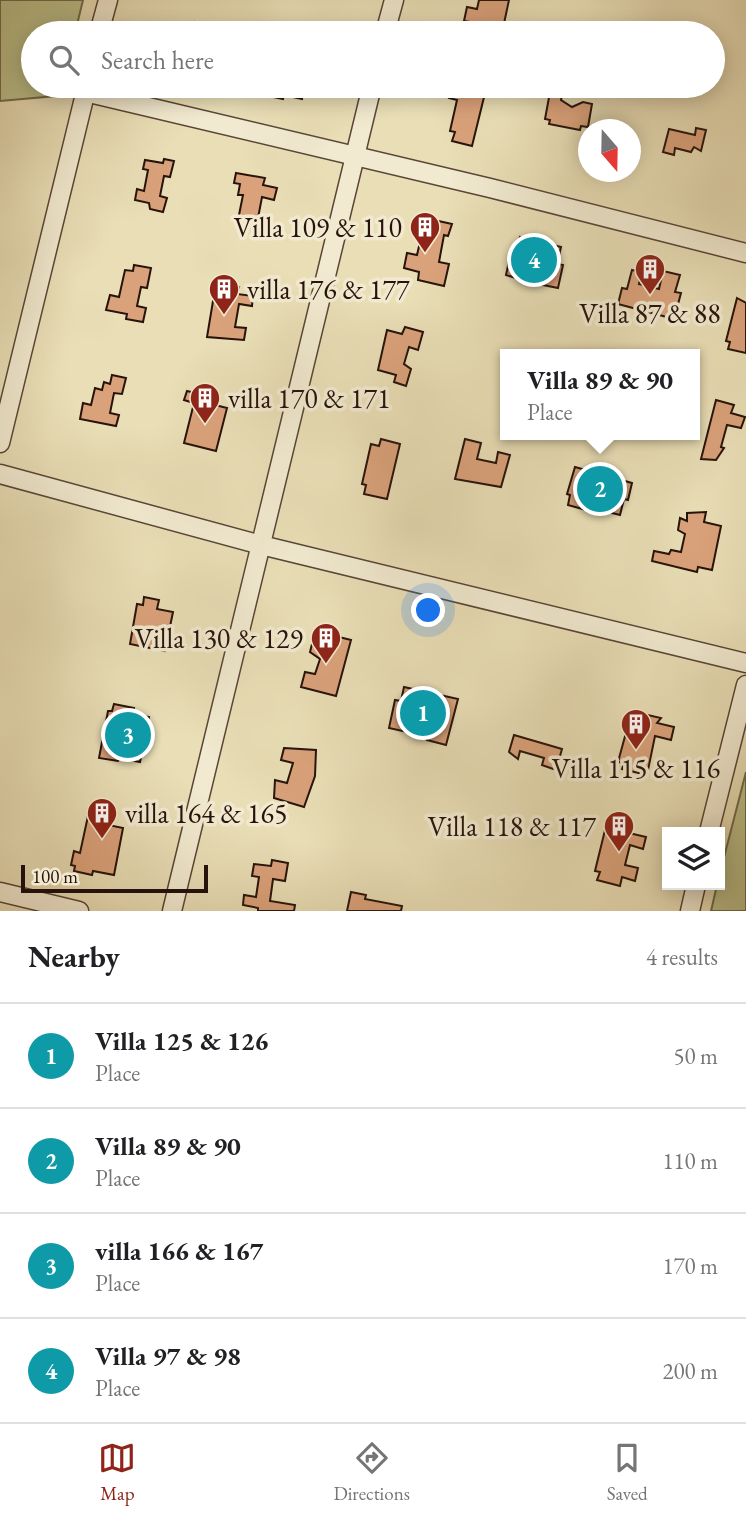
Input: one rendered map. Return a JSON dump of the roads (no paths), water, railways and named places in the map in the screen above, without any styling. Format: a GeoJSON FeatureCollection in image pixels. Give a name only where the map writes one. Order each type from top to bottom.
{"type":"FeatureCollection","features":[{"type":"Feature","properties":{"kind":"street"},"geometry":{"type":"LineString","coordinates":[[102,21],[107,0]]}},
{"type":"Feature","properties":{"kind":"street"},"geometry":{"type":"LineString","coordinates":[[388,21],[394,0]]}},
{"type":"Feature","properties":{"kind":"street"},"geometry":{"type":"LineString","coordinates":[[0,443],[84,98]]}},
{"type":"Feature","properties":{"kind":"street"},"geometry":{"type":"LineString","coordinates":[[122,98],[746,253]]}},
{"type":"Feature","properties":{"kind":"street"},"geometry":{"type":"LineString","coordinates":[[172,911],[369,98]]}},
{"type":"Feature","properties":{"kind":"street"},"geometry":{"type":"LineString","coordinates":[[0,474],[261,545],[746,663]]}},
{"type":"Feature","properties":{"kind":"street"},"geometry":{"type":"LineString","coordinates":[[710,827],[746,685]]}},
{"type":"Feature","properties":{"kind":"street"},"geometry":{"type":"LineString","coordinates":[[690,911],[695,890]]}},
{"type":"Feature","properties":{"kind":"street"},"geometry":{"type":"LineString","coordinates":[[0,892],[79,911]]}},
{"type":"Feature","properties":{"kind":"place","name":"Villa 109 & 110"},"geometry":{"type":"Point","coordinates":[425,254]}},
{"type":"Feature","properties":{"kind":"place","name":"Villa 97 & 98"},"geometry":{"type":"Point","coordinates":[534,260]}},
{"type":"Feature","properties":{"kind":"place","name":"Villa 87 & 88"},"geometry":{"type":"Point","coordinates":[650,296]}},
{"type":"Feature","properties":{"kind":"place","name":"villa 176 & 177"},"geometry":{"type":"Point","coordinates":[224,316]}},
{"type":"Feature","properties":{"kind":"place","name":"villa 170 & 171"},"geometry":{"type":"Point","coordinates":[205,425]}},
{"type":"Feature","properties":{"kind":"place","name":"Villa 89 & 90"},"geometry":{"type":"Point","coordinates":[600,489]}},
{"type":"Feature","properties":{"kind":"place","name":"Villa 130 & 129"},"geometry":{"type":"Point","coordinates":[326,665]}},
{"type":"Feature","properties":{"kind":"place","name":"Villa 125 & 126"},"geometry":{"type":"Point","coordinates":[423,713]}},
{"type":"Feature","properties":{"kind":"place","name":"villa 166 & 167"},"geometry":{"type":"Point","coordinates":[128,735]}},
{"type":"Feature","properties":{"kind":"place","name":"Villa 115 & 116"},"geometry":{"type":"Point","coordinates":[636,751]}},
{"type":"Feature","properties":{"kind":"place","name":"villa 164 & 165"},"geometry":{"type":"Point","coordinates":[102,840]}},
{"type":"Feature","properties":{"kind":"place","name":"Villa 118 & 117"},"geometry":{"type":"Point","coordinates":[619,853]}}]}
